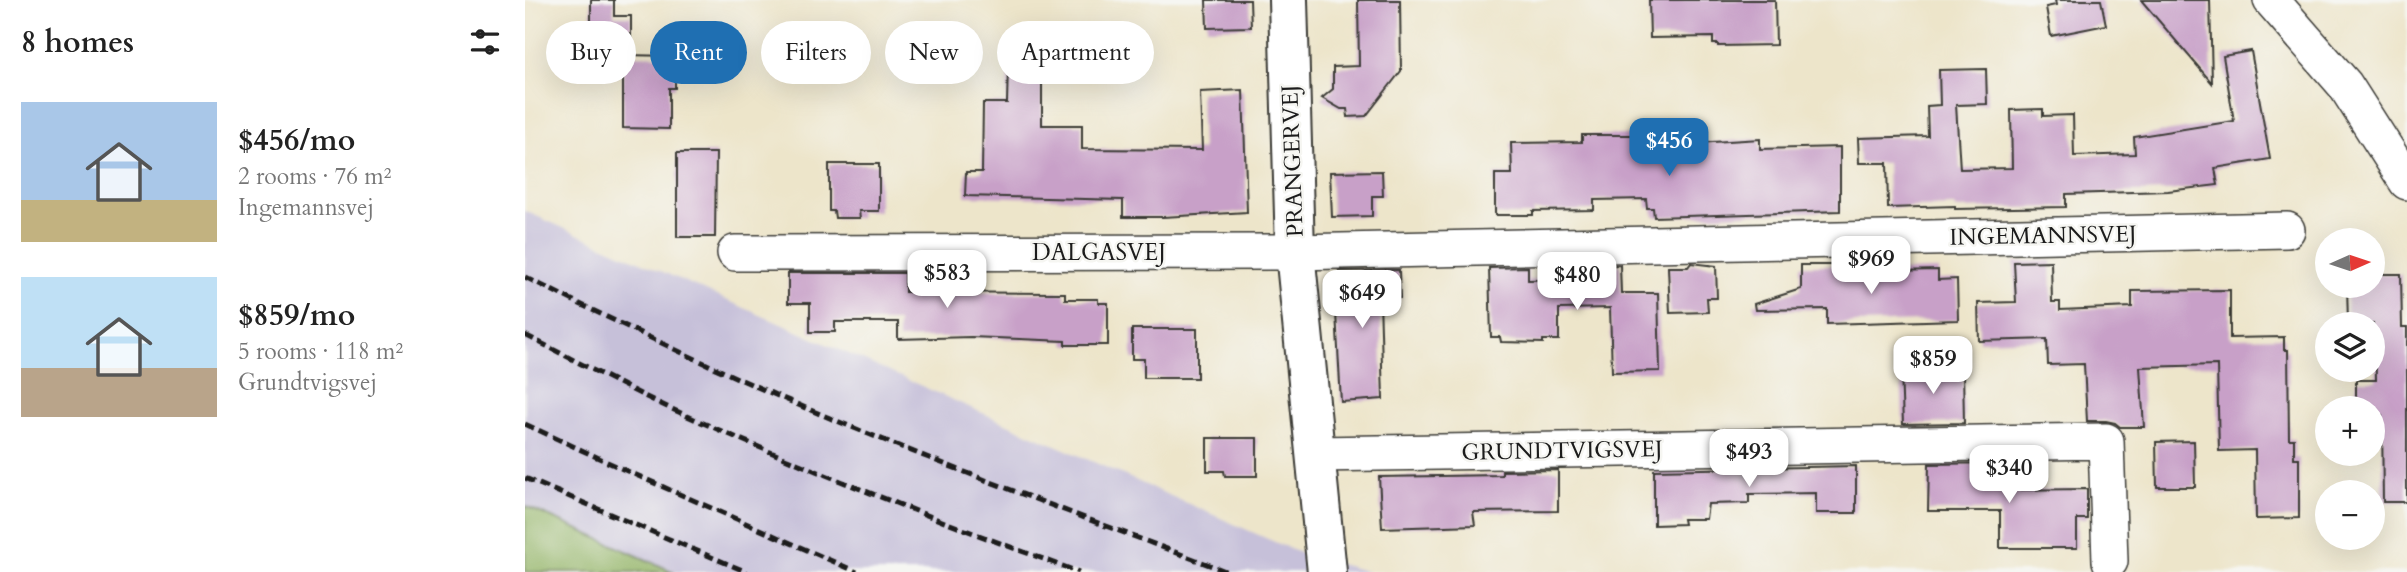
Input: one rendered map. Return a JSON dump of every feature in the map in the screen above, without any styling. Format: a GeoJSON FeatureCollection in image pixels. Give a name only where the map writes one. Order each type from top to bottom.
{"type":"FeatureCollection","features":[{"type":"Feature","properties":{"kind":"street","name":"PRANGERVEJ"},"geometry":{"type":"LineString","coordinates":[[1288,0],[1296,252],[1327,572]]}},
{"type":"Feature","properties":{"kind":"street"},"geometry":{"type":"LineString","coordinates":[[2271,0],[2345,85],[2407,182]]}},
{"type":"Feature","properties":{"kind":"street","name":"INGEMANNSVEJ"},"geometry":{"type":"LineString","coordinates":[[1296,252],[2287,230]]}},
{"type":"Feature","properties":{"kind":"street","name":"DALGASVEJ"},"geometry":{"type":"LineString","coordinates":[[735,253],[1296,252]]}},
{"type":"Feature","properties":{"kind":"street","name":"GRUNDTVIGSVEJ"},"geometry":{"type":"LineString","coordinates":[[1316,454],[2106,441],[2110,561]]}},
{"type":"Feature","properties":{"kind":"shaded area"},"geometry":{"type":"Polygon","coordinates":[[[525,211],[1302,554],[1369,572],[674,572],[525,506],[525,211]]]}},
{"type":"Feature","properties":{"kind":"green space"},"geometry":{"type":"Polygon","coordinates":[[[525,506],[674,572],[525,572],[525,506]]]}},
{"type":"Feature","properties":{"kind":"building"},"geometry":{"type":"Polygon","coordinates":[[[591,0],[614,0],[614,16],[631,16],[631,21],[591,21],[591,0]]]}},
{"type":"Feature","properties":{"kind":"building"},"geometry":{"type":"Polygon","coordinates":[[[1206,0],[1250,0],[1251,27],[1207,28],[1206,0]]]}},
{"type":"Feature","properties":{"kind":"building"},"geometry":{"type":"Polygon","coordinates":[[[1358,0],[1400,0],[1401,71],[1366,116],[1348,117],[1347,109],[1341,109],[1322,98],[1333,89],[1333,67],[1359,66],[1358,0]]]}},
{"type":"Feature","properties":{"kind":"building"},"geometry":{"type":"Polygon","coordinates":[[[1649,0],[1775,0],[1776,45],[1718,46],[1713,44],[1713,37],[1650,38],[1649,0]]]}},
{"type":"Feature","properties":{"kind":"building"},"geometry":{"type":"Polygon","coordinates":[[[2055,0],[2101,0],[2106,25],[2051,36],[2046,7],[2056,5],[2055,0]]]}},
{"type":"Feature","properties":{"kind":"building"},"geometry":{"type":"Polygon","coordinates":[[[2141,0],[2210,0],[2212,83],[2141,0]]]}},
{"type":"Feature","properties":{"kind":"building"},"geometry":{"type":"Polygon","coordinates":[[[2251,51],[2270,159],[2215,168],[2218,185],[2168,191],[2066,194],[2066,207],[1888,208],[1887,163],[1859,163],[1858,138],[1928,136],[1927,106],[1940,105],[1939,70],[1986,69],[1987,104],[1956,105],[1960,169],[2012,168],[2011,110],[2043,109],[2043,116],[2073,115],[2074,156],[2135,154],[2134,137],[2234,121],[2223,56],[2251,51]]]}},
{"type":"Feature","properties":{"kind":"building"},"geometry":{"type":"Polygon","coordinates":[[[636,55],[650,56],[650,84],[675,84],[675,88],[669,88],[669,129],[623,128],[623,84],[636,84],[636,55]]]}},
{"type":"Feature","properties":{"kind":"building"},"geometry":{"type":"Polygon","coordinates":[[[1008,84],[1042,84],[1042,125],[1082,125],[1082,149],[1202,150],[1200,92],[1243,90],[1247,212],[1123,217],[1123,200],[965,196],[966,172],[982,172],[983,103],[1007,103],[1008,84]]]}},
{"type":"Feature","properties":{"kind":"building"},"geometry":{"type":"Polygon","coordinates":[[[1582,135],[1645,135],[1646,149],[1697,147],[1697,143],[1760,139],[1760,149],[1840,147],[1840,211],[1654,217],[1653,208],[1647,208],[1646,199],[1594,200],[1594,210],[1495,215],[1495,174],[1512,174],[1511,143],[1582,142],[1582,135]]]}},
{"type":"Feature","properties":{"kind":"building"},"geometry":{"type":"Polygon","coordinates":[[[677,153],[716,153],[715,237],[677,237],[677,153]]]}},
{"type":"Feature","properties":{"kind":"building"},"geometry":{"type":"Polygon","coordinates":[[[829,164],[879,164],[879,211],[859,211],[860,218],[835,218],[834,211],[829,211],[829,164]]]}},
{"type":"Feature","properties":{"kind":"building"},"geometry":{"type":"Polygon","coordinates":[[[1382,171],[1383,196],[1372,196],[1372,216],[1332,217],[1330,172],[1382,171]]]}},
{"type":"Feature","properties":{"kind":"building"},"geometry":{"type":"Polygon","coordinates":[[[2051,261],[2052,302],[2060,302],[2060,310],[2132,307],[2132,291],[2230,290],[2230,338],[2284,337],[2284,350],[2288,350],[2289,439],[2294,439],[2294,458],[2299,458],[2299,518],[2256,519],[2255,450],[2219,451],[2217,365],[2140,367],[2144,427],[2120,427],[2106,421],[2087,421],[2084,364],[2048,365],[2047,339],[1979,341],[1978,303],[2016,302],[2014,262],[2051,261]]]}},
{"type":"Feature","properties":{"kind":"building"},"geometry":{"type":"Polygon","coordinates":[[[1691,263],[1716,266],[1717,298],[1707,298],[1708,312],[1670,313],[1668,267],[1688,267],[1691,263]]]}},
{"type":"Feature","properties":{"kind":"building"},"geometry":{"type":"Polygon","coordinates":[[[1620,265],[1621,293],[1658,293],[1660,371],[1612,372],[1610,308],[1559,309],[1559,340],[1543,340],[1543,343],[1501,342],[1500,337],[1491,337],[1489,268],[1528,267],[1528,280],[1579,279],[1579,266],[1620,265]]]}},
{"type":"Feature","properties":{"kind":"building"},"geometry":{"type":"Polygon","coordinates":[[[1801,265],[1837,265],[1849,267],[1849,272],[1938,270],[1938,280],[1957,279],[1958,320],[1827,324],[1827,309],[1755,310],[1754,304],[1801,289],[1801,265]]]}},
{"type":"Feature","properties":{"kind":"building"},"geometry":{"type":"Polygon","coordinates":[[[1399,270],[1400,298],[1380,299],[1383,399],[1341,402],[1334,277],[1339,271],[1399,270]]]}},
{"type":"Feature","properties":{"kind":"building"},"geometry":{"type":"Polygon","coordinates":[[[788,273],[905,273],[905,292],[1065,293],[1065,299],[1098,299],[1098,303],[1108,303],[1108,345],[1065,345],[1065,341],[971,337],[898,339],[898,322],[835,322],[835,332],[810,332],[810,303],[788,303],[788,273]]]}},
{"type":"Feature","properties":{"kind":"building"},"geometry":{"type":"Polygon","coordinates":[[[2385,274],[2401,274],[2402,327],[2407,327],[2407,502],[2385,502],[2383,466],[2385,466],[2385,396],[2356,396],[2356,382],[2385,382],[2385,312],[2348,312],[2347,298],[2385,298],[2385,274]]]}},
{"type":"Feature","properties":{"kind":"building"},"geometry":{"type":"Polygon","coordinates":[[[1132,329],[1197,329],[1197,378],[1144,378],[1144,359],[1132,359],[1132,329]]]}},
{"type":"Feature","properties":{"kind":"building"},"geometry":{"type":"Polygon","coordinates":[[[1963,369],[1964,423],[1903,424],[1901,370],[1963,369]]]}},
{"type":"Feature","properties":{"kind":"building"},"geometry":{"type":"Polygon","coordinates":[[[1207,438],[1257,438],[1257,476],[1225,476],[1224,471],[1207,471],[1207,438]]]}},
{"type":"Feature","properties":{"kind":"building"},"geometry":{"type":"Polygon","coordinates":[[[2194,441],[2195,487],[2157,487],[2156,442],[2194,441]]]}},
{"type":"Feature","properties":{"kind":"building"},"geometry":{"type":"Polygon","coordinates":[[[2007,463],[2007,490],[2087,489],[2087,519],[2077,519],[2077,548],[2000,548],[2000,511],[1928,511],[1929,464],[2007,463]]]}},
{"type":"Feature","properties":{"kind":"building"},"geometry":{"type":"Polygon","coordinates":[[[1856,466],[1856,513],[1816,513],[1816,493],[1749,494],[1749,503],[1708,504],[1706,519],[1683,519],[1684,524],[1654,525],[1654,470],[1856,466]]]}},
{"type":"Feature","properties":{"kind":"building"},"geometry":{"type":"Polygon","coordinates":[[[1558,470],[1558,511],[1473,512],[1475,525],[1382,528],[1379,477],[1502,475],[1502,471],[1558,470]]]}},
{"type":"Feature","properties":{"kind":"railway"},"geometry":{"type":"LineString","coordinates":[[525,277],[665,345],[808,409],[1228,572]]}},
{"type":"Feature","properties":{"kind":"railway"},"geometry":{"type":"LineString","coordinates":[[525,335],[663,405],[766,450],[1079,572]]}},
{"type":"Feature","properties":{"kind":"railway"},"geometry":{"type":"LineString","coordinates":[[525,424],[857,572]]}},
{"type":"Feature","properties":{"kind":"railway"},"geometry":{"type":"LineString","coordinates":[[525,478],[747,572]]}}]}
